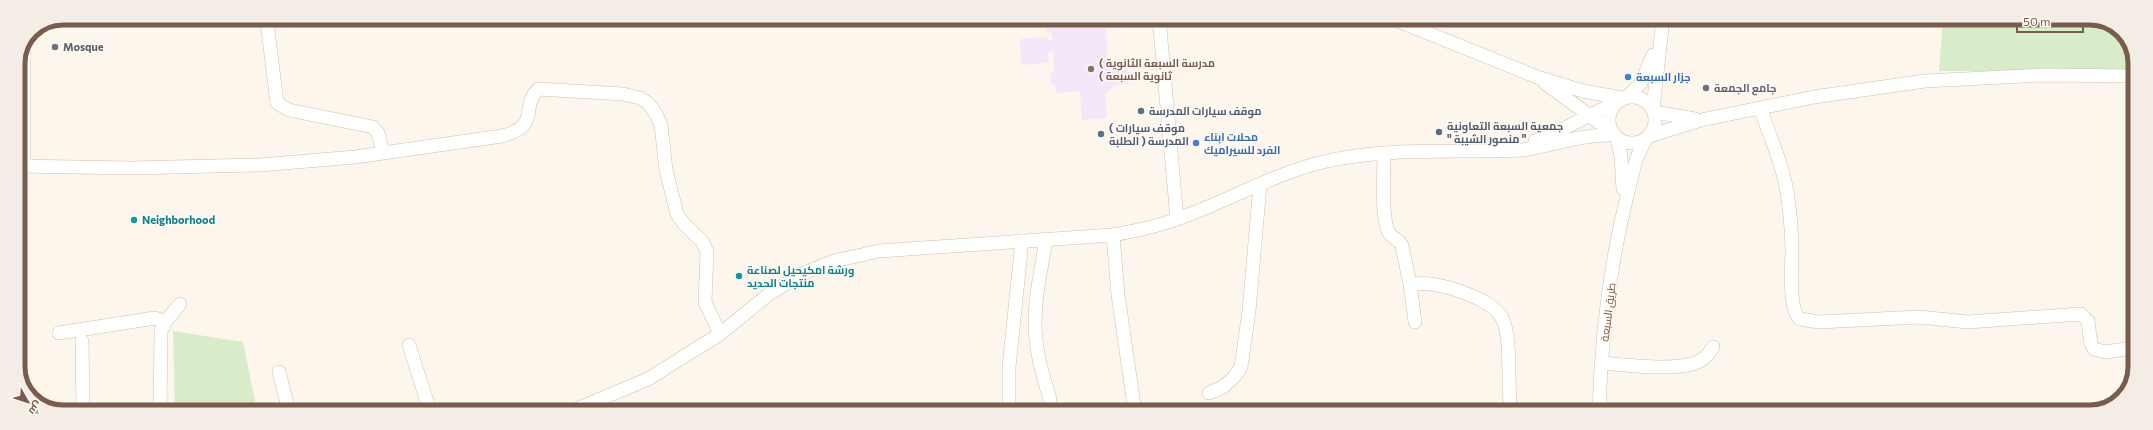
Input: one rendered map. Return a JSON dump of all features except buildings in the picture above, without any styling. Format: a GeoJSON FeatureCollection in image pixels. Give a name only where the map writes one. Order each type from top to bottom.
{"type":"FeatureCollection","features":[{"type":"Feature","properties":{"kind":"street"},"geometry":{"type":"LineString","coordinates":[[267,25],[277,103],[289,110],[373,127],[378,133],[383,152]]}},
{"type":"Feature","properties":{"kind":"street"},"geometry":{"type":"LineString","coordinates":[[1160,25],[1177,219]]}},
{"type":"Feature","properties":{"kind":"street"},"geometry":{"type":"LineString","coordinates":[[1410,25],[1537,77],[1583,91],[1623,98],[1642,99],[1654,110],[1701,120]]}},
{"type":"Feature","properties":{"kind":"street"},"geometry":{"type":"LineString","coordinates":[[1622,212],[1640,147],[1648,137],[1656,122],[1654,110],[1662,25]]}},
{"type":"Feature","properties":{"kind":"street"},"geometry":{"type":"LineString","coordinates":[[1622,212],[1623,174],[1614,135],[1609,124],[1609,115],[1613,106],[1637,88],[1646,75],[1661,33]]}},
{"type":"Feature","properties":{"kind":"street"},"geometry":{"type":"LineString","coordinates":[[1537,77],[1614,135],[1632,143],[1701,120],[1822,96],[1925,81],[2042,74],[2128,76]]}},
{"type":"Feature","properties":{"kind":"street"},"geometry":{"type":"LineString","coordinates":[[25,165],[131,168],[260,165],[355,157],[502,136],[519,131],[525,125],[533,98],[538,89],[623,94],[640,98],[648,104],[656,114],[661,125],[666,170],[677,214],[684,224],[702,240],[707,252],[706,302],[720,334]]}},
{"type":"Feature","properties":{"kind":"street"},"geometry":{"type":"LineString","coordinates":[[1510,150],[1551,135],[1623,98]]}},
{"type":"Feature","properties":{"kind":"street"},"geometry":{"type":"LineString","coordinates":[[1761,109],[1780,163],[1786,189],[1792,246],[1791,292],[1796,316],[1800,319],[1819,322],[1919,317],[1968,322],[2081,314],[2088,321],[2091,344],[2094,349],[2105,352],[2128,349]]}},
{"type":"Feature","properties":{"kind":"street"},"geometry":{"type":"LineString","coordinates":[[600,405],[648,379],[720,334],[769,294],[804,273],[834,260],[879,251],[1113,235],[1145,229],[1177,219],[1260,185],[1326,162],[1384,153],[1539,148],[1579,137],[1614,135]]}},
{"type":"Feature","properties":{"kind":"street"},"geometry":{"type":"LineString","coordinates":[[1384,153],[1386,223],[1390,234],[1401,242],[1410,284],[1415,322]]}},
{"type":"Feature","properties":{"kind":"street"},"geometry":{"type":"LineString","coordinates":[[1209,393],[1223,387],[1234,377],[1241,367],[1249,311],[1260,185]]}},
{"type":"Feature","properties":{"kind":"street","name":"طريق السبعة"},"geometry":{"type":"LineString","coordinates":[[1599,405],[1602,363],[1613,269],[1622,212]]}},
{"type":"Feature","properties":{"kind":"street"},"geometry":{"type":"LineString","coordinates":[[1113,235],[1118,295],[1134,405]]}},
{"type":"Feature","properties":{"kind":"street"},"geometry":{"type":"LineString","coordinates":[[1046,239],[1038,285],[1036,339],[1041,369],[1050,399]]}},
{"type":"Feature","properties":{"kind":"street"},"geometry":{"type":"LineString","coordinates":[[1008,405],[1009,366],[1022,241]]}},
{"type":"Feature","properties":{"kind":"street"},"geometry":{"type":"LineString","coordinates":[[1410,284],[1429,284],[1454,288],[1479,298],[1495,309],[1503,319],[1506,333],[1511,405]]}},
{"type":"Feature","properties":{"kind":"street"},"geometry":{"type":"LineString","coordinates":[[160,405],[161,332],[165,322],[180,304]]}},
{"type":"Feature","properties":{"kind":"street"},"geometry":{"type":"LineString","coordinates":[[59,333],[155,318],[165,322]]}},
{"type":"Feature","properties":{"kind":"street"},"geometry":{"type":"LineString","coordinates":[[82,341],[83,405]]}},
{"type":"Feature","properties":{"kind":"street"},"geometry":{"type":"LineString","coordinates":[[409,345],[428,405]]}},
{"type":"Feature","properties":{"kind":"street"},"geometry":{"type":"LineString","coordinates":[[1602,363],[1662,367],[1684,366],[1705,359],[1713,347]]}},
{"type":"Feature","properties":{"kind":"street"},"geometry":{"type":"LineString","coordinates":[[279,372],[287,405]]}},
{"type":"Feature","properties":{"kind":"shaded area","name":"( مدرسة السبعة الثانوية ( ثانوية السبعة"},"geometry":{"type":"Polygon","coordinates":[[[1046,25],[1073,25],[1073,28],[1106,27],[1108,62],[1128,61],[1129,84],[1114,85],[1105,95],[1107,118],[1082,120],[1080,91],[1056,93],[1055,84],[1051,85],[1050,73],[1054,72],[1053,52],[1048,53],[1049,63],[1021,65],[1020,39],[1048,37],[1048,41],[1052,40],[1052,33],[1047,33],[1046,25]]]}},
{"type":"Feature","properties":{"kind":"green space"},"geometry":{"type":"Polygon","coordinates":[[[1943,25],[2097,26],[2109,30],[2119,38],[2127,53],[2128,61],[2128,71],[1939,71],[1943,25]]]}},
{"type":"Feature","properties":{"kind":"green space"},"geometry":{"type":"Polygon","coordinates":[[[173,331],[243,342],[256,405],[175,405],[173,331]]]}},
{"type":"Feature","properties":{"kind":"place","name":"Mosque"},"geometry":{"type":"Point","coordinates":[55,47]}},
{"type":"Feature","properties":{"kind":"place","name":"( مدرسة السبعة الثانوية ( ثانوية السبعة"},"geometry":{"type":"Point","coordinates":[1091,69]}},
{"type":"Feature","properties":{"kind":"place","name":"جزار السبعة"},"geometry":{"type":"Point","coordinates":[1628,77]}},
{"type":"Feature","properties":{"kind":"place","name":"جامع الجمعة"},"geometry":{"type":"Point","coordinates":[1706,88]}},
{"type":"Feature","properties":{"kind":"place","name":"موقف سيارات المدرسة"},"geometry":{"type":"Point","coordinates":[1141,111]}},
{"type":"Feature","properties":{"kind":"place","name":"جمعية السبعة التعاونية \" منصور الشيبة \""},"geometry":{"type":"Point","coordinates":[1439,132]}},
{"type":"Feature","properties":{"kind":"place","name":"( موقف سيارات المدرسة ( الطلبة"},"geometry":{"type":"Point","coordinates":[1101,134]}},
{"type":"Feature","properties":{"kind":"place","name":"محلات ابناء الفرد للسيراميك"},"geometry":{"type":"Point","coordinates":[1196,143]}},
{"type":"Feature","properties":{"kind":"place","name":"Neighborhood"},"geometry":{"type":"Point","coordinates":[134,220]}},
{"type":"Feature","properties":{"kind":"place","name":"ورشة امكيحيل لصناعة منتجات الحديد"},"geometry":{"type":"Point","coordinates":[739,276]}}]}
